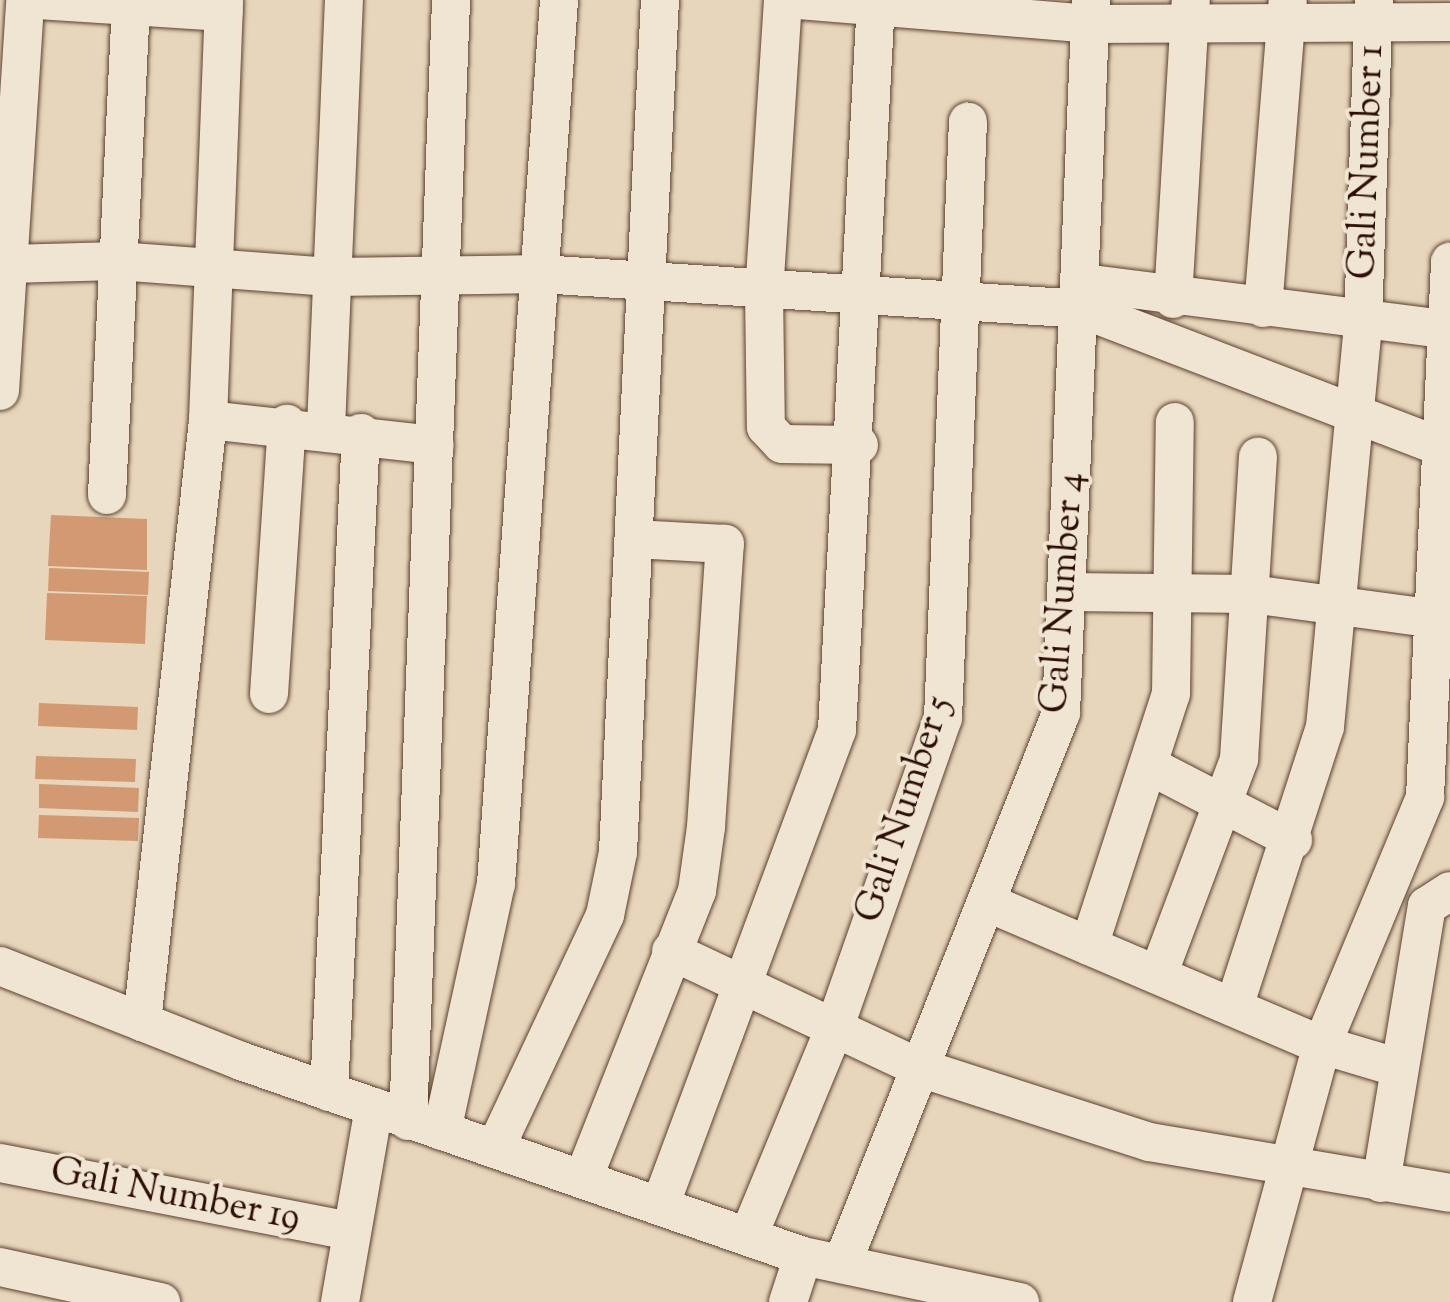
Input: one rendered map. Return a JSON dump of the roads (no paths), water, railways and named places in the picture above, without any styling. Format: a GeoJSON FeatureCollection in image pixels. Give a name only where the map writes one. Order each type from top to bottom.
{"type":"FeatureCollection","features":[{"type":"Feature","properties":{"kind":"street"},"geometry":{"type":"LineString","coordinates":[[0,391],[25,0]]}},
{"type":"Feature","properties":{"kind":"street"},"geometry":{"type":"LineString","coordinates":[[38,0],[224,6],[208,420],[142,1022]]}},
{"type":"Feature","properties":{"kind":"street"},"geometry":{"type":"LineString","coordinates":[[330,1092],[344,431],[332,277],[344,0]]}},
{"type":"Feature","properties":{"kind":"street"},"geometry":{"type":"LineString","coordinates":[[408,1120],[451,0]]}},
{"type":"Feature","properties":{"kind":"street"},"geometry":{"type":"LineString","coordinates":[[340,1302],[351,1231],[408,1120],[496,884],[559,0]]}},
{"type":"Feature","properties":{"kind":"street"},"geometry":{"type":"LineString","coordinates":[[495,1150],[612,888],[648,282],[660,0]]}},
{"type":"Feature","properties":{"kind":"street"},"geometry":{"type":"LineString","coordinates":[[783,0],[764,292],[768,436],[859,446]]}},
{"type":"Feature","properties":{"kind":"street"},"geometry":{"type":"LineString","coordinates":[[799,0],[1091,12],[1374,11],[1450,22]]}},
{"type":"Feature","properties":{"kind":"street"},"geometry":{"type":"LineString","coordinates":[[107,495],[131,3]]}},
{"type":"Feature","properties":{"kind":"street"},"geometry":{"type":"LineString","coordinates":[[660,1206],[837,730],[859,446],[876,4]]}},
{"type":"Feature","properties":{"kind":"street"},"geometry":{"type":"LineString","coordinates":[[1263,308],[1288,11]]}},
{"type":"Feature","properties":{"kind":"street","name":"Gali Number 1"},"geometry":{"type":"LineString","coordinates":[[1234,1007],[1320,756],[1340,608],[1363,324],[1374,11]]}},
{"type":"Feature","properties":{"kind":"street","name":"Gali Number 4"},"geometry":{"type":"LineString","coordinates":[[842,1264],[1061,714],[1083,296],[1091,12]]}},
{"type":"Feature","properties":{"kind":"street"},"geometry":{"type":"LineString","coordinates":[[1172,298],[1190,12]]}},
{"type":"Feature","properties":{"kind":"street","name":"Gali Number 5"},"geometry":{"type":"LineString","coordinates":[[748,1236],[834,1029],[944,718],[968,122]]}},
{"type":"Feature","properties":{"kind":"street"},"geometry":{"type":"LineString","coordinates":[[8,264],[118,261],[332,277],[442,272],[540,274],[960,304],[1083,296],[1172,298],[1363,324],[1448,329]]}},
{"type":"Feature","properties":{"kind":"street"},"geometry":{"type":"LineString","coordinates":[[1252,1302],[1322,1045],[1425,796],[1441,724],[1450,262]]}},
{"type":"Feature","properties":{"kind":"street"},"geometry":{"type":"LineString","coordinates":[[1083,296],[1446,448]]}},
{"type":"Feature","properties":{"kind":"street"},"geometry":{"type":"LineString","coordinates":[[208,420],[287,424],[435,445]]}},
{"type":"Feature","properties":{"kind":"street"},"geometry":{"type":"LineString","coordinates":[[1089,946],[1152,767],[1170,694],[1174,422]]}},
{"type":"Feature","properties":{"kind":"street"},"geometry":{"type":"LineString","coordinates":[[269,694],[287,424]]}},
{"type":"Feature","properties":{"kind":"street"},"geometry":{"type":"LineString","coordinates":[[1158,975],[1222,802],[1244,728],[1258,457]]}},
{"type":"Feature","properties":{"kind":"street"},"geometry":{"type":"LineString","coordinates":[[583,1180],[696,891],[706,828],[725,544],[634,540]]}},
{"type":"Feature","properties":{"kind":"street"},"geometry":{"type":"LineString","coordinates":[[1067,592],[1251,594],[1443,620]]}},
{"type":"Feature","properties":{"kind":"street"},"geometry":{"type":"LineString","coordinates":[[1152,767],[1292,840]]}},
{"type":"Feature","properties":{"kind":"street"},"geometry":{"type":"LineString","coordinates":[[1381,1183],[1427,906],[1450,892]]}},
{"type":"Feature","properties":{"kind":"street"},"geometry":{"type":"LineString","coordinates":[[986,902],[1322,1045],[1399,1068]]}},
{"type":"Feature","properties":{"kind":"street"},"geometry":{"type":"LineString","coordinates":[[670,951],[920,1068],[1149,1142],[1288,1170],[1450,1193]]}},
{"type":"Feature","properties":{"kind":"street"},"geometry":{"type":"LineString","coordinates":[[0,966],[330,1092],[803,1256],[968,1297],[1020,1302]]}},
{"type":"Feature","properties":{"kind":"street","name":"Gali Number 19"},"geometry":{"type":"LineString","coordinates":[[0,1163],[351,1231]]}},
{"type":"Feature","properties":{"kind":"street"},"geometry":{"type":"LineString","coordinates":[[788,1302],[803,1256]]}},
{"type":"Feature","properties":{"kind":"street"},"geometry":{"type":"LineString","coordinates":[[0,1267],[161,1302]]}}]}
